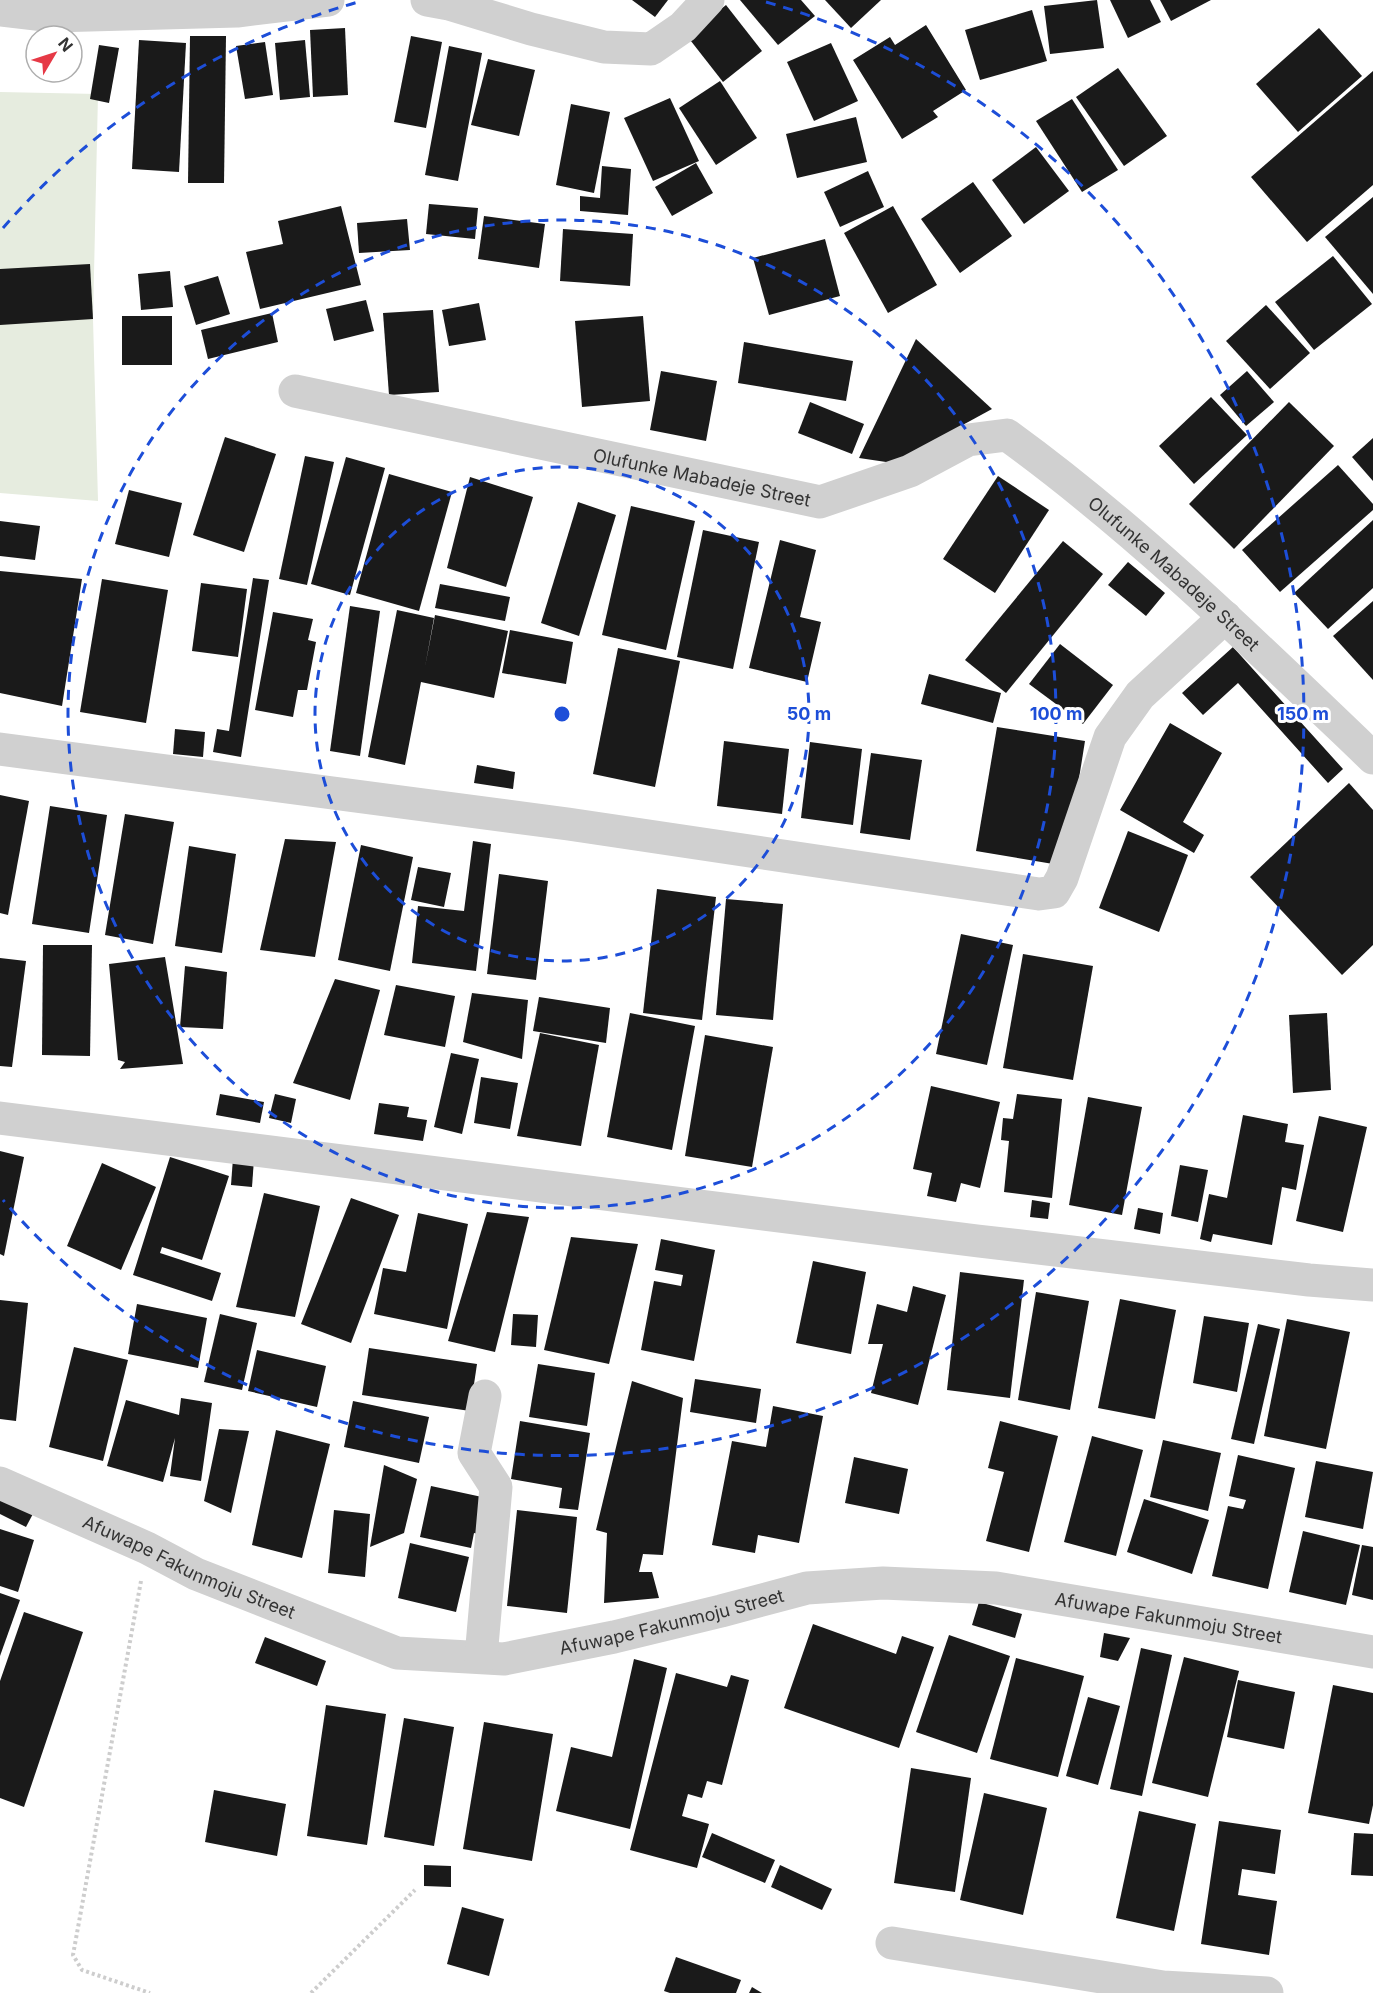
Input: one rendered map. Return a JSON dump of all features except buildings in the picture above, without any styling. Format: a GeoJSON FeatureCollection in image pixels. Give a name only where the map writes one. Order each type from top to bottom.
{"type":"FeatureCollection","features":[{"type":"Feature","properties":{"kind":"street"},"geometry":{"type":"LineString","coordinates":[[0,10],[53,16],[237,11],[328,0]]}},
{"type":"Feature","properties":{"kind":"street"},"geometry":{"type":"LineString","coordinates":[[427,0],[603,46],[651,49],[683,27],[708,0]]}},
{"type":"Feature","properties":{"kind":"street","name":"Olufunke Mabadeje Street"},"geometry":{"type":"LineString","coordinates":[[295,391],[820,502],[910,471],[968,440],[1006,435],[1054,470],[1225,617],[1373,758]]}},
{"type":"Feature","properties":{"kind":"street"},"geometry":{"type":"LineString","coordinates":[[0,749],[556,822],[1040,894],[1054,892],[1062,878],[1110,737],[1140,695],[1225,617]]}},
{"type":"Feature","properties":{"kind":"street"},"geometry":{"type":"LineString","coordinates":[[0,1118],[990,1242],[1309,1280],[1373,1285]]}},
{"type":"Feature","properties":{"kind":"street"},"geometry":{"type":"LineString","coordinates":[[481,1657],[496,1487],[474,1453],[484,1396]]}},
{"type":"Feature","properties":{"kind":"street","name":"Afuwape Fakunmoju Street"},"geometry":{"type":"LineString","coordinates":[[0,1483],[147,1548],[196,1574],[397,1653],[504,1659],[614,1637],[807,1588],[883,1583],[996,1588],[1373,1652]]}},
{"type":"Feature","properties":{"kind":"street"},"geometry":{"type":"LineString","coordinates":[[892,1943],[1163,1987],[1267,1993]]}},
{"type":"Feature","properties":{"kind":"path"},"geometry":{"type":"LineString","coordinates":[[147,1548],[73,1955],[82,1970],[150,1993]]}},
{"type":"Feature","properties":{"kind":"path"},"geometry":{"type":"LineString","coordinates":[[311,1993],[415,1890]]}},
{"type":"Feature","properties":{"kind":"shaded area"},"geometry":{"type":"Polygon","coordinates":[[[0,92],[98,94],[93,319],[98,501],[0,493],[0,92]]]}}]}
